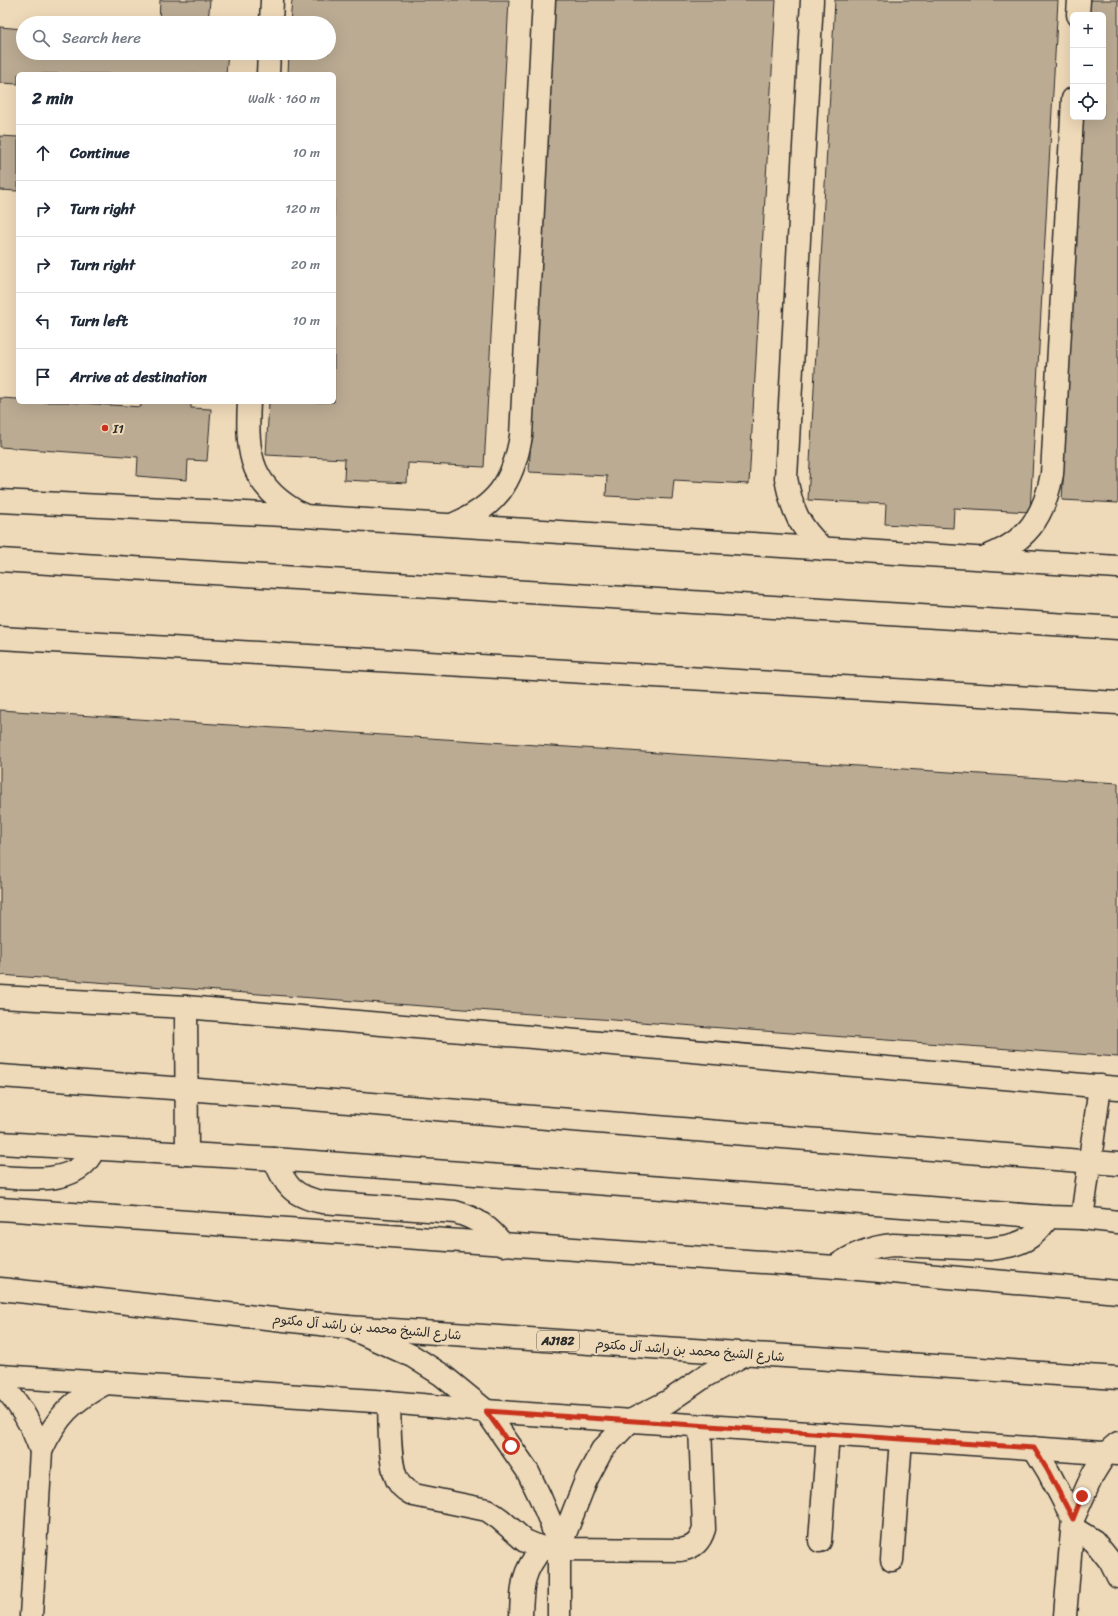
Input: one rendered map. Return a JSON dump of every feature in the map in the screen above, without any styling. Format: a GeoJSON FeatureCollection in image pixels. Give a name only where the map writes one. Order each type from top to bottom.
{"type":"FeatureCollection","features":[{"type":"Feature","properties":{"kind":"main road"},"geometry":{"type":"LineString","coordinates":[[271,16],[272,0]]}},
{"type":"Feature","properties":{"kind":"main road"},"geometry":{"type":"LineString","coordinates":[[450,526],[470,518],[486,507],[500,492],[511,475],[518,456],[521,436],[544,0]]}},
{"type":"Feature","properties":{"kind":"main road"},"geometry":{"type":"LineString","coordinates":[[812,0],[786,478],[789,498],[797,518],[809,534],[824,549]]}},
{"type":"Feature","properties":{"kind":"main road"},"geometry":{"type":"LineString","coordinates":[[1078,12],[1079,0]]}},
{"type":"Feature","properties":{"kind":"main road"},"geometry":{"type":"LineString","coordinates":[[268,72],[269,60]]}},
{"type":"Feature","properties":{"kind":"main road"},"geometry":{"type":"LineString","coordinates":[[980,559],[999,552],[1016,542],[1030,528],[1041,512],[1049,493],[1052,466],[1072,120]]}},
{"type":"Feature","properties":{"kind":"main road"},"geometry":{"type":"LineString","coordinates":[[249,404],[248,444],[253,463],[261,479],[272,495],[287,507],[304,516]]}},
{"type":"Feature","properties":{"kind":"main road"},"geometry":{"type":"LineString","coordinates":[[0,501],[304,516],[1118,567]]}},
{"type":"Feature","properties":{"kind":"main road"},"geometry":{"type":"LineString","coordinates":[[0,560],[1118,628]]}},
{"type":"Feature","properties":{"kind":"main road"},"geometry":{"type":"LineString","coordinates":[[0,638],[1118,703]]}},
{"type":"Feature","properties":{"kind":"main road"},"geometry":{"type":"LineString","coordinates":[[0,997],[186,1007],[1109,1087],[1090,1162],[1082,1218]]}},
{"type":"Feature","properties":{"kind":"main road"},"geometry":{"type":"LineString","coordinates":[[186,1007],[187,1154]]}},
{"type":"Feature","properties":{"kind":"main road"},"geometry":{"type":"LineString","coordinates":[[0,1076],[186,1089],[1118,1164]]}},
{"type":"Feature","properties":{"kind":"main road"},"geometry":{"type":"LineString","coordinates":[[0,1143],[274,1159],[1049,1217],[1082,1218],[1118,1222]]}},
{"type":"Feature","properties":{"kind":"main road"},"geometry":{"type":"LineString","coordinates":[[0,1177],[57,1177],[84,1165],[95,1149]]}},
{"type":"Feature","properties":{"kind":"main road"},"geometry":{"type":"LineString","coordinates":[[274,1159],[284,1181],[301,1196],[311,1200],[455,1212],[478,1220],[488,1227],[502,1245]]}},
{"type":"Feature","properties":{"kind":"main road"},"geometry":{"type":"LineString","coordinates":[[0,1209],[835,1267],[1118,1292]]}},
{"type":"Feature","properties":{"kind":"main road"},"geometry":{"type":"LineString","coordinates":[[835,1267],[862,1251],[877,1246],[989,1249],[1004,1247],[1020,1243],[1033,1235],[1049,1217]]}},
{"type":"Feature","properties":{"kind":"main road","name":"شارع الشيخ محمد بن راشد آل مكتوم"},"geometry":{"type":"LineString","coordinates":[[0,1289],[347,1327],[1118,1378]]}},
{"type":"Feature","properties":{"kind":"main road"},"geometry":{"type":"LineString","coordinates":[[347,1327],[412,1356],[442,1375],[486,1411],[527,1470],[551,1523],[551,1548],[559,1616]]}},
{"type":"Feature","properties":{"kind":"main road"},"geometry":{"type":"LineString","coordinates":[[521,1616],[522,1586],[529,1566],[551,1548],[602,1450],[630,1421],[669,1401],[706,1375],[747,1353]]}},
{"type":"Feature","properties":{"kind":"main road"},"geometry":{"type":"LineString","coordinates":[[0,1376],[389,1402],[486,1411],[700,1426],[1034,1448],[1114,1450]]}},
{"type":"Feature","properties":{"kind":"main road"},"geometry":{"type":"LineString","coordinates":[[0,1383],[17,1403],[27,1418],[41,1452]]}},
{"type":"Feature","properties":{"kind":"main road"},"geometry":{"type":"LineString","coordinates":[[31,1616],[41,1452],[49,1434],[60,1418],[73,1404],[89,1392],[106,1383]]}},
{"type":"Feature","properties":{"kind":"main road"},"geometry":{"type":"LineString","coordinates":[[389,1402],[392,1467],[399,1484],[414,1495],[488,1510],[525,1541],[551,1548],[680,1550],[689,1548],[696,1544],[702,1537],[704,1529],[700,1426]]}},
{"type":"Feature","properties":{"kind":"main road"},"geometry":{"type":"LineString","coordinates":[[820,1541],[828,1434]]}},
{"type":"Feature","properties":{"kind":"main road"},"geometry":{"type":"LineString","coordinates":[[892,1560],[901,1439]]}},
{"type":"Feature","properties":{"kind":"main road"},"geometry":{"type":"LineString","coordinates":[[1034,1448],[1048,1471],[1073,1524],[1103,1550],[1118,1577]]}},
{"type":"Feature","properties":{"kind":"main road"},"geometry":{"type":"LineString","coordinates":[[1065,1616],[1073,1524],[1093,1474],[1114,1450]]}},
{"type":"Feature","properties":{"kind":"building"},"geometry":{"type":"Polygon","coordinates":[[[160,0],[210,0],[209,16],[159,16],[160,0]]]}},
{"type":"Feature","properties":{"kind":"building"},"geometry":{"type":"Polygon","coordinates":[[[292,0],[509,0],[484,467],[408,463],[407,483],[344,480],[345,459],[266,455],[269,404],[336,404],[336,72],[288,72],[289,60],[336,60],[336,16],[291,16],[292,0]]]}},
{"type":"Feature","properties":{"kind":"building"},"geometry":{"type":"Polygon","coordinates":[[[555,0],[776,0],[749,484],[674,480],[672,499],[606,496],[607,476],[529,472],[555,0]]]}},
{"type":"Feature","properties":{"kind":"building"},"geometry":{"type":"Polygon","coordinates":[[[835,0],[1058,0],[1030,512],[954,508],[953,528],[885,524],[886,504],[808,500],[835,0]]]}},
{"type":"Feature","properties":{"kind":"building"},"geometry":{"type":"Polygon","coordinates":[[[1090,0],[1118,0],[1118,503],[1062,500],[1083,120],[1106,120],[1106,12],[1089,12],[1090,0]]]}},
{"type":"Feature","properties":{"kind":"building"},"geometry":{"type":"Polygon","coordinates":[[[0,27],[16,28],[16,60],[227,60],[226,72],[16,72],[16,84],[0,83],[0,27]]]}},
{"type":"Feature","properties":{"kind":"building"},"geometry":{"type":"Polygon","coordinates":[[[0,136],[16,137],[16,191],[0,190],[0,136]]]}},
{"type":"Feature","properties":{"kind":"building","name":"I1"},"geometry":{"type":"Polygon","coordinates":[[[0,398],[16,399],[16,404],[96,404],[141,407],[141,404],[191,404],[191,408],[211,409],[207,461],[188,460],[187,480],[137,476],[138,457],[0,447],[0,398]]]}},
{"type":"Feature","properties":{"kind":"building"},"geometry":{"type":"Polygon","coordinates":[[[0,710],[1118,783],[1118,1057],[0,975],[0,710]]]}},
{"type":"Feature","properties":{"kind":"place","name":"I1"},"geometry":{"type":"Point","coordinates":[105,428]}},
{"type":"Feature","properties":{"kind":"route"},"geometry":{"type":"LineString","coordinates":[[511,1446],[486,1411],[1034,1448],[1073,1519],[1082,1496]]}}]}
